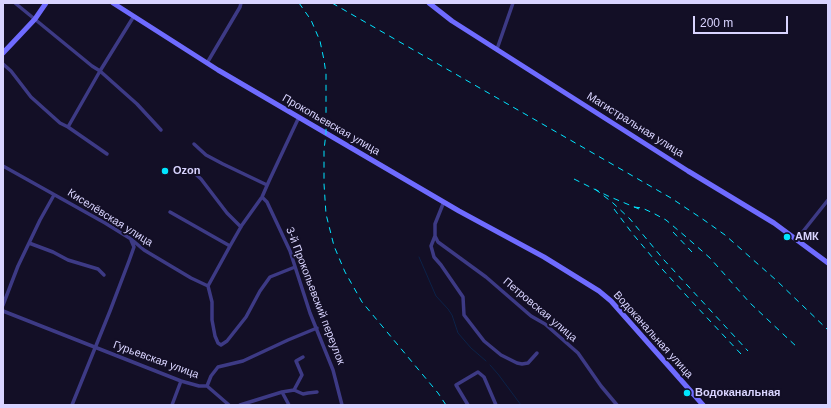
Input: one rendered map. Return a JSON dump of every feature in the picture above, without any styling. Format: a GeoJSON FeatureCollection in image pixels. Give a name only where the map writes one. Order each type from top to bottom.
{"type":"FeatureCollection","features":[{"type":"Feature","properties":{"kind":"main road"},"geometry":{"type":"LineString","coordinates":[[3,53],[35,19],[46,3]]}},
{"type":"Feature","properties":{"kind":"main road","name":"Прокопьевская улица"},"geometry":{"type":"LineString","coordinates":[[113,3],[207,63],[452,207],[544,257]]}},
{"type":"Feature","properties":{"kind":"main road","name":"Магистральная улица"},"geometry":{"type":"LineString","coordinates":[[430,4],[452,21],[774,224],[797,239],[828,263]]}},
{"type":"Feature","properties":{"kind":"main road","name":"Водоканальная улица"},"geometry":{"type":"LineString","coordinates":[[544,257],[599,291],[611,301],[703,405]]}},
{"type":"Feature","properties":{"kind":"street"},"geometry":{"type":"LineString","coordinates":[[15,3],[100,71],[136,104],[161,130]]}},
{"type":"Feature","properties":{"kind":"street"},"geometry":{"type":"LineString","coordinates":[[207,63],[241,3]]}},
{"type":"Feature","properties":{"kind":"street"},"geometry":{"type":"LineString","coordinates":[[497,49],[513,3]]}},
{"type":"Feature","properties":{"kind":"street"},"geometry":{"type":"LineString","coordinates":[[68,127],[134,16]]}},
{"type":"Feature","properties":{"kind":"street"},"geometry":{"type":"LineString","coordinates":[[3,64],[11,71],[30,97],[60,123],[107,154]]}},
{"type":"Feature","properties":{"kind":"street"},"geometry":{"type":"LineString","coordinates":[[296,267],[270,278],[246,317],[227,341],[221,346],[215,336],[212,320],[212,302],[208,286],[241,227],[262,197],[299,117]]}},
{"type":"Feature","properties":{"kind":"street"},"geometry":{"type":"LineString","coordinates":[[194,144],[206,155],[222,164],[267,185]]}},
{"type":"Feature","properties":{"kind":"street","name":"Киселёвская улица"},"geometry":{"type":"LineString","coordinates":[[3,166],[130,239],[144,250],[191,278],[208,286]]}},
{"type":"Feature","properties":{"kind":"street"},"geometry":{"type":"LineString","coordinates":[[192,171],[202,179],[227,213],[241,227]]}},
{"type":"Feature","properties":{"kind":"street"},"geometry":{"type":"LineString","coordinates":[[3,305],[18,266],[54,194]]}},
{"type":"Feature","properties":{"kind":"street","name":"3-й Прокопьевский переулок"},"geometry":{"type":"LineString","coordinates":[[262,197],[267,202],[290,251],[305,298],[333,370],[342,405]]}},
{"type":"Feature","properties":{"kind":"street"},"geometry":{"type":"LineString","coordinates":[[797,239],[828,200]]}},
{"type":"Feature","properties":{"kind":"street"},"geometry":{"type":"LineString","coordinates":[[443,204],[435,224],[435,236],[431,246],[434,257],[463,297],[464,315],[484,341],[501,355],[522,364],[528,362],[537,353]]}},
{"type":"Feature","properties":{"kind":"street"},"geometry":{"type":"LineString","coordinates":[[170,212],[230,246]]}},
{"type":"Feature","properties":{"kind":"street","name":"Петровская улица"},"geometry":{"type":"LineString","coordinates":[[435,236],[438,242],[486,276],[532,316],[545,324],[578,352],[601,386],[618,405]]}},
{"type":"Feature","properties":{"kind":"street"},"geometry":{"type":"LineString","coordinates":[[72,405],[134,247],[130,239]]}},
{"type":"Feature","properties":{"kind":"street"},"geometry":{"type":"LineString","coordinates":[[29,243],[53,252],[68,260],[98,270],[104,275]]}},
{"type":"Feature","properties":{"kind":"street","name":"Гурьевская улица"},"geometry":{"type":"LineString","coordinates":[[3,310],[79,340],[95,348],[181,381],[199,386],[207,386],[211,376],[218,367],[243,361],[317,328]]}},
{"type":"Feature","properties":{"kind":"street"},"geometry":{"type":"LineString","coordinates":[[294,390],[302,375],[296,361],[303,356]]}},
{"type":"Feature","properties":{"kind":"street"},"geometry":{"type":"LineString","coordinates":[[468,405],[456,385],[478,372],[484,377],[496,405]]}},
{"type":"Feature","properties":{"kind":"street"},"geometry":{"type":"LineString","coordinates":[[172,405],[181,381]]}},
{"type":"Feature","properties":{"kind":"street"},"geometry":{"type":"LineString","coordinates":[[207,386],[228,405]]}},
{"type":"Feature","properties":{"kind":"street"},"geometry":{"type":"LineString","coordinates":[[240,405],[282,392],[294,390],[302,394],[318,392]]}},
{"type":"Feature","properties":{"kind":"street"},"geometry":{"type":"LineString","coordinates":[[282,392],[289,405]]}},
{"type":"Feature","properties":{"kind":"waterway"},"geometry":{"type":"LineString","coordinates":[[419,257],[436,296],[452,315],[458,333],[471,348],[486,361]]}},
{"type":"Feature","properties":{"kind":"waterway"},"geometry":{"type":"LineString","coordinates":[[490,365],[521,405]]}},
{"type":"Feature","properties":{"kind":"railway"},"geometry":{"type":"LineString","coordinates":[[299,3],[311,20],[320,41],[324,60],[326,74],[324,184],[326,214],[334,246],[345,272],[362,302],[438,393],[446,405]]}},
{"type":"Feature","properties":{"kind":"railway"},"geometry":{"type":"LineString","coordinates":[[332,3],[671,198],[725,235],[776,280],[828,330]]}},
{"type":"Feature","properties":{"kind":"railway"},"geometry":{"type":"LineString","coordinates":[[574,179],[639,209]]}},
{"type":"Feature","properties":{"kind":"railway"},"geometry":{"type":"LineString","coordinates":[[595,189],[630,219],[664,260],[748,351]]}},
{"type":"Feature","properties":{"kind":"railway"},"geometry":{"type":"LineString","coordinates":[[634,207],[642,208],[666,220],[685,236],[710,258],[750,303],[798,348]]}},
{"type":"Feature","properties":{"kind":"railway"},"geometry":{"type":"LineString","coordinates":[[614,209],[663,270],[741,354]]}},
{"type":"Feature","properties":{"kind":"railway"},"geometry":{"type":"LineString","coordinates":[[673,232],[692,252]]}},
{"type":"Feature","properties":{"kind":"place","name":"Ozon"},"geometry":{"type":"Point","coordinates":[165,171]}},
{"type":"Feature","properties":{"kind":"place","name":"АМК"},"geometry":{"type":"Point","coordinates":[787,237]}},
{"type":"Feature","properties":{"kind":"place","name":"Водоканальная"},"geometry":{"type":"Point","coordinates":[687,393]}}]}
